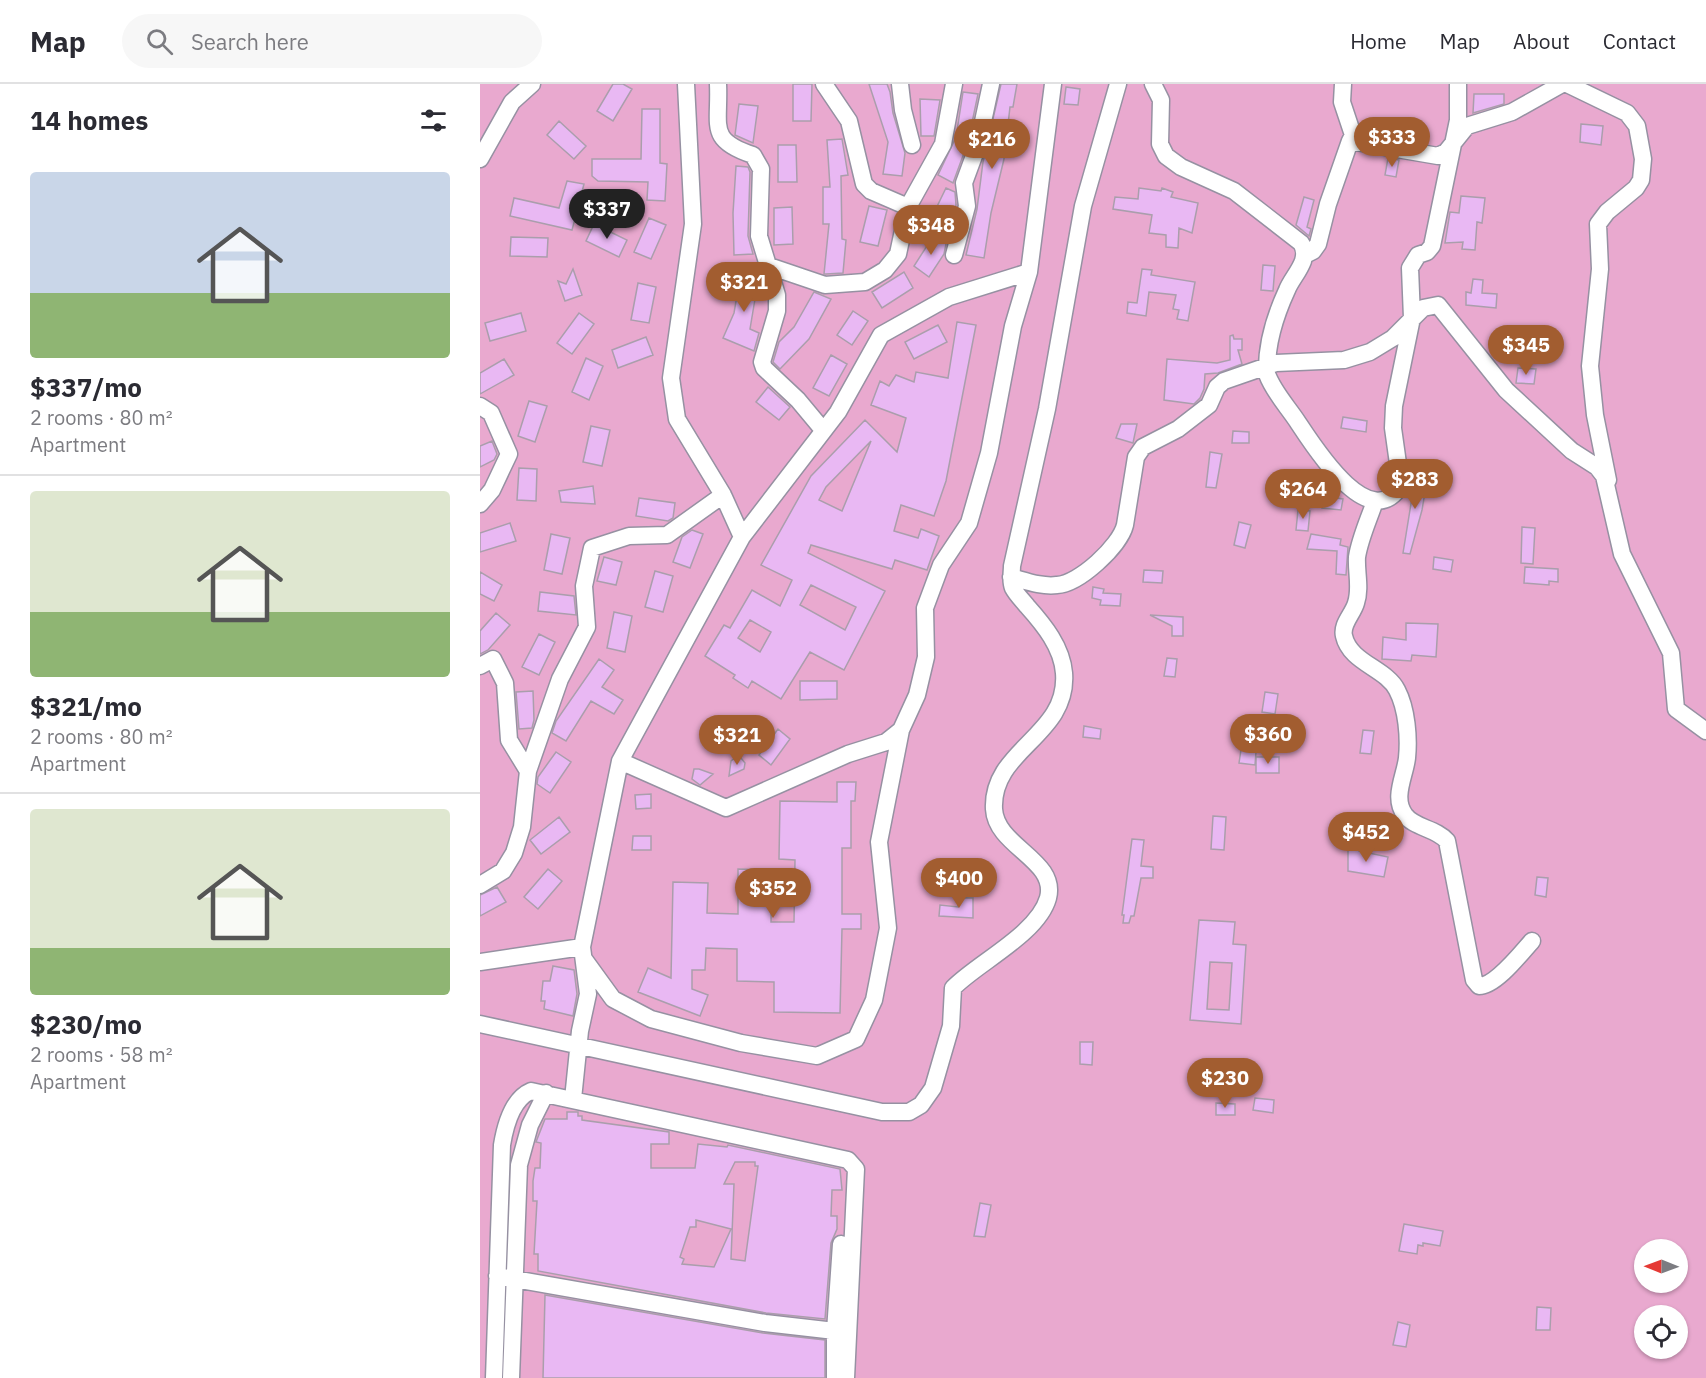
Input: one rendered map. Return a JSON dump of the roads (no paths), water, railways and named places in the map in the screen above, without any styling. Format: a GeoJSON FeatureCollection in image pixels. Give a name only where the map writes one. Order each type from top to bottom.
{"type":"FeatureCollection","features":[{"type":"Feature","properties":{"kind":"street"},"geometry":{"type":"LineString","coordinates":[[480,159],[512,102],[532,84]]}},
{"type":"Feature","properties":{"kind":"street"},"geometry":{"type":"LineString","coordinates":[[686,84],[693,224],[671,378],[677,419],[723,495],[742,537]]}},
{"type":"Feature","properties":{"kind":"street"},"geometry":{"type":"LineString","coordinates":[[718,84],[720,132],[723,142],[732,148],[753,155],[761,169],[759,236],[777,295],[777,311],[762,362],[764,368],[798,400],[823,430]]}},
{"type":"Feature","properties":{"kind":"street"},"geometry":{"type":"LineString","coordinates":[[824,84],[849,121],[864,184],[871,191],[908,207]]}},
{"type":"Feature","properties":{"kind":"street"},"geometry":{"type":"LineString","coordinates":[[900,84],[903,110],[912,145]]}},
{"type":"Feature","properties":{"kind":"street"},"geometry":{"type":"LineString","coordinates":[[769,266],[825,285],[865,282],[885,270],[898,254],[908,207],[943,144],[954,84]]}},
{"type":"Feature","properties":{"kind":"street"},"geometry":{"type":"LineString","coordinates":[[954,255],[967,206],[964,183],[978,146],[991,84]]}},
{"type":"Feature","properties":{"kind":"street"},"geometry":{"type":"LineString","coordinates":[[583,953],[613,999],[651,1019],[741,1043],[817,1056],[856,1039],[874,1000],[888,928],[879,842],[901,730],[917,695],[926,657],[925,608],[941,565],[969,523],[981,485],[1013,326],[1029,272],[1053,84]]}},
{"type":"Feature","properties":{"kind":"street"},"geometry":{"type":"LineString","coordinates":[[480,1024],[882,1112],[909,1112],[921,1105],[933,1088],[946,1050],[951,1026],[953,988],[1000,954],[1033,920],[1047,900],[1046,879],[1030,858],[1003,834],[996,824],[994,808],[999,778],[1050,723],[1063,692],[1062,666],[1048,631],[1013,589],[1011,578],[1047,409],[1083,206],[1118,84]]}},
{"type":"Feature","properties":{"kind":"street"},"geometry":{"type":"LineString","coordinates":[[1153,84],[1161,100],[1160,144],[1166,156],[1181,167],[1234,191],[1291,233],[1301,243],[1305,255]]}},
{"type":"Feature","properties":{"kind":"street"},"geometry":{"type":"LineString","coordinates":[[1343,84],[1342,102],[1353,135],[1328,204],[1318,244],[1313,251],[1305,255],[1278,313],[1266,366],[1269,380],[1329,469],[1351,488],[1375,501],[1388,499],[1401,485],[1393,428],[1394,406],[1412,318],[1410,268],[1418,255],[1427,252],[1432,246],[1458,120],[1458,84]]}},
{"type":"Feature","properties":{"kind":"street"},"geometry":{"type":"LineString","coordinates":[[1350,141],[1431,157],[1446,152],[1467,126],[1512,112],[1562,84]]}},
{"type":"Feature","properties":{"kind":"street"},"geometry":{"type":"LineString","coordinates":[[1567,84],[1627,113],[1637,126],[1643,159],[1641,180],[1636,188],[1607,212],[1598,224],[1600,269],[1590,366],[1595,415],[1622,554],[1640,594],[1665,636],[1671,653],[1676,710],[1706,731]]}},
{"type":"Feature","properties":{"kind":"street"},"geometry":{"type":"LineString","coordinates":[[573,1099],[588,994],[583,953],[620,761],[742,537],[838,412],[881,335],[949,297],[1029,272]]}},
{"type":"Feature","properties":{"kind":"street"},"geometry":{"type":"LineString","coordinates":[[1011,578],[1060,585],[1070,582],[1110,552],[1122,536],[1136,457],[1143,447],[1178,429],[1209,405],[1217,387],[1224,381],[1276,363],[1344,360],[1370,352],[1393,338],[1412,318],[1433,304],[1442,308],[1506,390],[1572,451],[1597,467],[1604,476],[1610,496]]}},
{"type":"Feature","properties":{"kind":"street"},"geometry":{"type":"LineString","coordinates":[[480,406],[491,413],[509,453],[492,490],[480,504]]}},
{"type":"Feature","properties":{"kind":"street"},"geometry":{"type":"LineString","coordinates":[[480,885],[502,871],[514,853],[522,827],[528,771],[560,679],[587,627],[584,585],[592,548],[629,536],[667,535],[723,495]]}},
{"type":"Feature","properties":{"kind":"street"},"geometry":{"type":"LineString","coordinates":[[1375,501],[1359,544],[1357,560],[1359,596],[1344,625],[1343,634],[1347,643],[1369,667],[1391,681],[1401,699],[1408,747],[1399,791],[1401,807],[1407,818],[1439,832],[1447,841],[1474,980],[1479,986],[1486,986],[1494,980],[1532,941]]}},
{"type":"Feature","properties":{"kind":"street"},"geometry":{"type":"LineString","coordinates":[[480,666],[493,659],[505,683],[509,740],[528,771]]}},
{"type":"Feature","properties":{"kind":"street"},"geometry":{"type":"LineString","coordinates":[[620,761],[726,808],[848,754],[886,742],[901,730]]}},
{"type":"Feature","properties":{"kind":"street"},"geometry":{"type":"LineString","coordinates":[[480,962],[583,953]]}},
{"type":"Feature","properties":{"kind":"street"},"geometry":{"type":"LineString","coordinates":[[494,1378],[504,1134],[520,1098],[531,1091],[848,1160],[856,1169],[846,1378]]}},
{"type":"Feature","properties":{"kind":"street"},"geometry":{"type":"LineString","coordinates":[[512,1378],[514,1279],[521,1150],[546,1093]]}},
{"type":"Feature","properties":{"kind":"street"},"geometry":{"type":"LineString","coordinates":[[835,1378],[835,1331],[848,1160]]}},
{"type":"Feature","properties":{"kind":"street"},"geometry":{"type":"LineString","coordinates":[[497,1276],[765,1323],[835,1331]]}}]}
